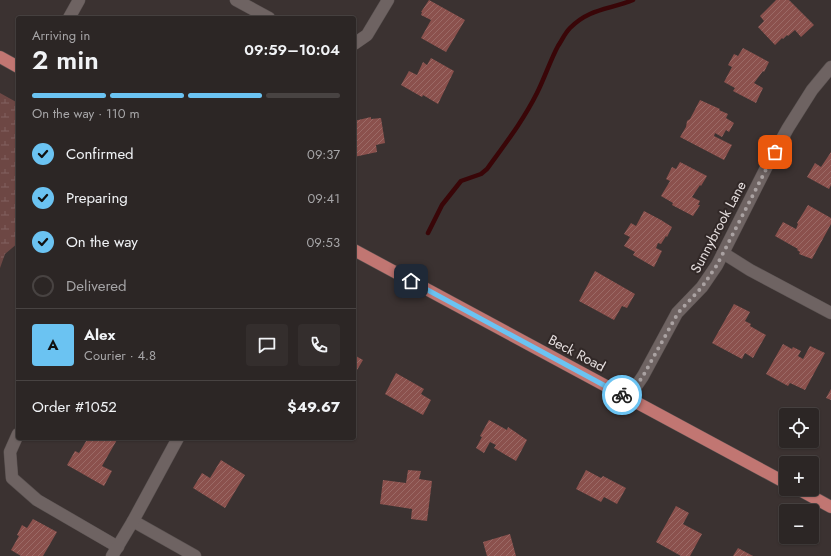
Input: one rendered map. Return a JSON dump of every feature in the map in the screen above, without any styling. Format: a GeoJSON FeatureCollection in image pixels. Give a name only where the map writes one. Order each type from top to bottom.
{"type":"FeatureCollection","features":[{"type":"Feature","properties":{"kind":"main road"},"geometry":{"type":"LineString","coordinates":[[0,57],[16,66]]}},
{"type":"Feature","properties":{"kind":"main road","name":"Beck Road"},"geometry":{"type":"LineString","coordinates":[[356,251],[779,478]]}},
{"type":"Feature","properties":{"kind":"main road"},"geometry":{"type":"LineString","coordinates":[[811,496],[831,507]]}},
{"type":"Feature","properties":{"kind":"street"},"geometry":{"type":"LineString","coordinates":[[70,16],[79,0]]}},
{"type":"Feature","properties":{"kind":"street"},"geometry":{"type":"LineString","coordinates":[[236,0],[265,16]]}},
{"type":"Feature","properties":{"kind":"street"},"geometry":{"type":"LineString","coordinates":[[356,43],[367,35],[388,0]]}},
{"type":"Feature","properties":{"kind":"street","name":"Sunnybrook Lane"},"geometry":{"type":"LineString","coordinates":[[628,398],[643,376],[678,313],[702,287],[717,265],[788,128],[812,90],[831,67]]}},
{"type":"Feature","properties":{"kind":"street"},"geometry":{"type":"LineString","coordinates":[[723,253],[750,270],[831,313]]}},
{"type":"Feature","properties":{"kind":"street"},"geometry":{"type":"LineString","coordinates":[[16,438],[10,452],[12,478],[37,500],[115,551],[177,440]]}},
{"type":"Feature","properties":{"kind":"street"},"geometry":{"type":"LineString","coordinates":[[133,521],[195,556]]}},
{"type":"Feature","properties":{"kind":"green space"},"geometry":{"type":"Polygon","coordinates":[[[0,93],[16,102],[16,245],[5,254],[0,268],[0,93]]]}},
{"type":"Feature","properties":{"kind":"building"},"geometry":{"type":"Polygon","coordinates":[[[429,0],[465,20],[446,52],[421,38],[431,20],[421,15],[421,12],[429,0]]]}},
{"type":"Feature","properties":{"kind":"building"},"geometry":{"type":"Polygon","coordinates":[[[776,0],[789,0],[814,25],[801,37],[795,30],[788,36],[787,35],[783,39],[782,38],[775,45],[758,27],[764,21],[760,16],[776,0]]]}},
{"type":"Feature","properties":{"kind":"building"},"geometry":{"type":"Polygon","coordinates":[[[743,48],[769,62],[764,72],[763,71],[754,83],[763,88],[756,103],[733,91],[735,88],[724,82],[732,67],[728,65],[734,54],[738,56],[743,48]]]}},
{"type":"Feature","properties":{"kind":"building"},"geometry":{"type":"Polygon","coordinates":[[[431,58],[454,71],[438,104],[401,85],[409,71],[417,75],[423,62],[427,65],[431,58]]]}},
{"type":"Feature","properties":{"kind":"building"},"geometry":{"type":"Polygon","coordinates":[[[700,100],[728,114],[726,118],[734,123],[729,132],[726,130],[722,137],[715,133],[714,136],[732,145],[724,160],[680,137],[686,127],[687,121],[690,119],[700,100]]]}},
{"type":"Feature","properties":{"kind":"building"},"geometry":{"type":"Polygon","coordinates":[[[371,117],[371,119],[381,118],[385,143],[376,145],[377,152],[356,157],[356,121],[371,117]]]}},
{"type":"Feature","properties":{"kind":"building"},"geometry":{"type":"Polygon","coordinates":[[[831,152],[831,185],[829,189],[807,177],[815,163],[821,167],[831,152]]]}},
{"type":"Feature","properties":{"kind":"building"},"geometry":{"type":"Polygon","coordinates":[[[680,162],[707,176],[692,197],[700,201],[698,205],[700,205],[693,216],[672,205],[673,203],[661,196],[670,181],[666,179],[672,167],[676,169],[680,162]]]}},
{"type":"Feature","properties":{"kind":"building"},"geometry":{"type":"Polygon","coordinates":[[[808,205],[831,218],[831,224],[812,259],[799,254],[800,252],[797,250],[798,249],[775,236],[783,222],[796,229],[797,223],[808,205]]]}},
{"type":"Feature","properties":{"kind":"building"},"geometry":{"type":"Polygon","coordinates":[[[644,211],[672,227],[667,237],[666,236],[661,244],[658,243],[656,248],[662,251],[654,267],[633,255],[635,252],[624,246],[630,237],[624,234],[631,223],[636,226],[644,211]]]}},
{"type":"Feature","properties":{"kind":"building"},"geometry":{"type":"Polygon","coordinates":[[[595,271],[635,294],[627,308],[622,306],[614,320],[579,301],[595,271]]]}},
{"type":"Feature","properties":{"kind":"building"},"geometry":{"type":"Polygon","coordinates":[[[734,304],[750,312],[745,321],[751,324],[750,326],[766,335],[753,358],[745,353],[742,359],[712,343],[734,304]]]}},
{"type":"Feature","properties":{"kind":"building"},"geometry":{"type":"Polygon","coordinates":[[[783,344],[792,349],[793,347],[801,351],[798,356],[803,359],[810,346],[825,353],[805,390],[790,383],[788,386],[766,374],[783,344]]]}},
{"type":"Feature","properties":{"kind":"building"},"geometry":{"type":"Polygon","coordinates":[[[356,356],[363,360],[356,372],[356,356]]]}},
{"type":"Feature","properties":{"kind":"building"},"geometry":{"type":"Polygon","coordinates":[[[396,373],[424,389],[421,394],[431,400],[423,415],[385,394],[396,373]]]}},
{"type":"Feature","properties":{"kind":"building"},"geometry":{"type":"Polygon","coordinates":[[[831,389],[831,400],[826,398],[831,389]]]}},
{"type":"Feature","properties":{"kind":"building"},"geometry":{"type":"Polygon","coordinates":[[[489,420],[507,430],[508,427],[527,440],[516,461],[494,448],[496,445],[490,442],[484,453],[476,448],[482,437],[480,436],[489,420]]]}},
{"type":"Feature","properties":{"kind":"building"},"geometry":{"type":"Polygon","coordinates":[[[87,440],[117,440],[102,466],[112,471],[104,486],[67,465],[75,451],[79,453],[87,440]]]}},
{"type":"Feature","properties":{"kind":"building"},"geometry":{"type":"Polygon","coordinates":[[[221,460],[245,475],[225,508],[193,488],[202,473],[210,478],[221,460]]]}},
{"type":"Feature","properties":{"kind":"building"},"geometry":{"type":"Polygon","coordinates":[[[408,470],[421,471],[419,479],[432,481],[427,521],[411,519],[412,509],[380,504],[383,480],[406,483],[408,470]]]}},
{"type":"Feature","properties":{"kind":"building"},"geometry":{"type":"Polygon","coordinates":[[[586,470],[601,478],[603,476],[626,488],[617,504],[604,497],[601,502],[576,489],[586,470]]]}},
{"type":"Feature","properties":{"kind":"building"},"geometry":{"type":"Polygon","coordinates":[[[676,506],[689,513],[683,524],[702,534],[690,556],[681,556],[656,542],[676,506]]]}},
{"type":"Feature","properties":{"kind":"building"},"geometry":{"type":"Polygon","coordinates":[[[33,519],[57,532],[43,556],[21,556],[11,550],[19,536],[17,535],[22,525],[27,528],[33,519]]]}},
{"type":"Feature","properties":{"kind":"building"},"geometry":{"type":"Polygon","coordinates":[[[510,534],[516,556],[487,556],[483,542],[510,534]]]}},
{"type":"Feature","properties":{"kind":"building"},"geometry":{"type":"Polygon","coordinates":[[[738,548],[753,556],[733,556],[738,548]]]}},
{"type":"Feature","properties":{"kind":"waterway"},"geometry":{"type":"LineString","coordinates":[[428,233],[442,205],[461,181],[481,174],[487,169],[514,132],[532,103],[555,52],[568,30],[577,21],[592,13],[633,0]]}},
{"type":"Feature","properties":{"kind":"way so far"},"geometry":{"type":"LineString","coordinates":[[622,395],[628,398],[643,376],[678,313],[702,287],[717,265],[775,152]]}},
{"type":"Feature","properties":{"kind":"route"},"geometry":{"type":"LineString","coordinates":[[411,281],[622,395]]}}]}
